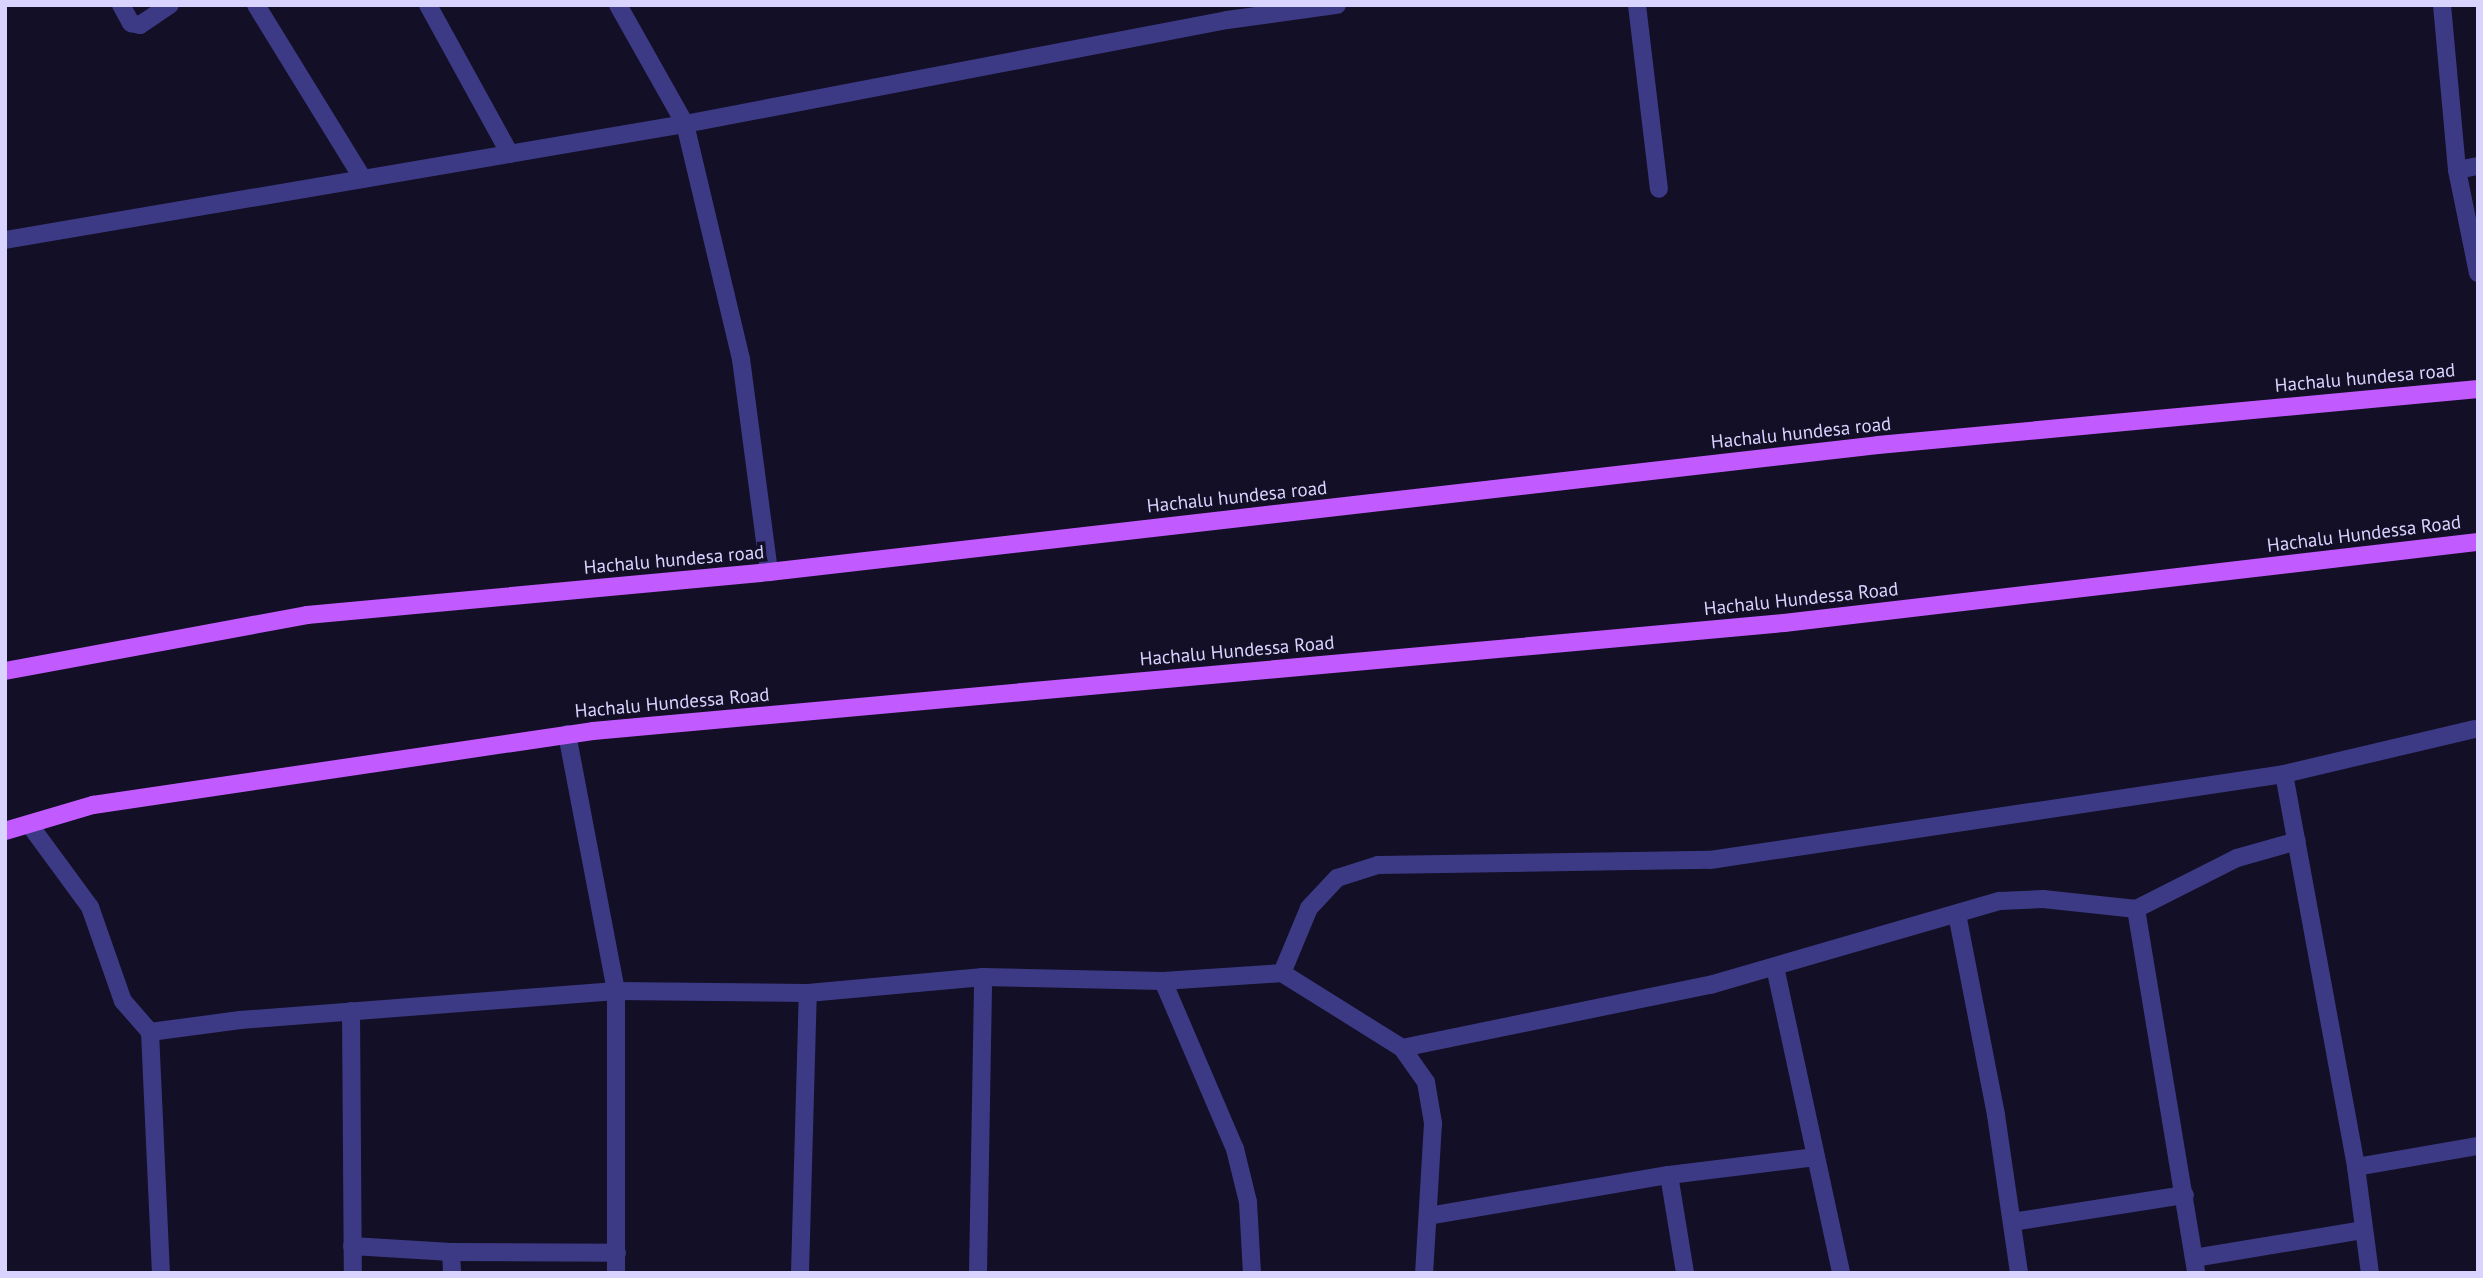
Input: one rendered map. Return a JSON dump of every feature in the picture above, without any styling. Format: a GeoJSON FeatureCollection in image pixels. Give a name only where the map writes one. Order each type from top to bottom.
{"type":"FeatureCollection","features":[{"type":"Feature","properties":{"kind":"main road","name":"Hachalu hundesa road"},"geometry":{"type":"LineString","coordinates":[[5,671],[307,615],[769,572],[1878,445],[2478,389]]}},
{"type":"Feature","properties":{"kind":"main road","name":"Hachalu Hundessa Road"},"geometry":{"type":"LineString","coordinates":[[5,831],[93,805],[567,734],[1770,624],[2478,542]]}},
{"type":"Feature","properties":{"kind":"street"},"geometry":{"type":"LineString","coordinates":[[121,5],[131,23],[140,25],[170,5]]}},
{"type":"Feature","properties":{"kind":"street"},"geometry":{"type":"LineString","coordinates":[[256,5],[363,179]]}},
{"type":"Feature","properties":{"kind":"street"},"geometry":{"type":"LineString","coordinates":[[428,5],[510,154]]}},
{"type":"Feature","properties":{"kind":"street"},"geometry":{"type":"LineString","coordinates":[[618,5],[685,124],[741,359],[769,572]]}},
{"type":"Feature","properties":{"kind":"street"},"geometry":{"type":"LineString","coordinates":[[5,240],[685,124],[1226,13],[1336,5]]}},
{"type":"Feature","properties":{"kind":"street"},"geometry":{"type":"LineString","coordinates":[[1637,5],[1659,190]]}},
{"type":"Feature","properties":{"kind":"street"},"geometry":{"type":"LineString","coordinates":[[2442,5],[2457,170],[2478,273]]}},
{"type":"Feature","properties":{"kind":"street"},"geometry":{"type":"LineString","coordinates":[[2457,170],[2478,166]]}},
{"type":"Feature","properties":{"kind":"street"},"geometry":{"type":"LineString","coordinates":[[1282,973],[1309,908],[1337,878],[1378,865],[1710,860],[2284,774],[2475,729]]}},
{"type":"Feature","properties":{"kind":"street"},"geometry":{"type":"LineString","coordinates":[[567,734],[616,991],[616,1273]]}},
{"type":"Feature","properties":{"kind":"street"},"geometry":{"type":"LineString","coordinates":[[2284,774],[2356,1167],[2370,1273]]}},
{"type":"Feature","properties":{"kind":"street"},"geometry":{"type":"LineString","coordinates":[[29,824],[90,907],[123,1001],[150,1032],[160,1273]]}},
{"type":"Feature","properties":{"kind":"street"},"geometry":{"type":"LineString","coordinates":[[1402,1048],[1710,985],[2000,901],[2043,899],[2136,909],[2237,858],[2297,841]]}},
{"type":"Feature","properties":{"kind":"street"},"geometry":{"type":"LineString","coordinates":[[2136,909],[2195,1265],[2364,1230]]}},
{"type":"Feature","properties":{"kind":"street"},"geometry":{"type":"LineString","coordinates":[[1957,914],[1997,1115],[2019,1273]]}},
{"type":"Feature","properties":{"kind":"street"},"geometry":{"type":"LineString","coordinates":[[1775,967],[1841,1273]]}},
{"type":"Feature","properties":{"kind":"street"},"geometry":{"type":"LineString","coordinates":[[150,1032],[351,1011],[616,991],[808,993],[984,977],[1163,981],[1282,973],[1402,1048],[1426,1082],[1433,1123],[1424,1273]]}},
{"type":"Feature","properties":{"kind":"street"},"geometry":{"type":"LineString","coordinates":[[978,1273],[984,977]]}},
{"type":"Feature","properties":{"kind":"street"},"geometry":{"type":"LineString","coordinates":[[1163,981],[1235,1149],[1248,1202],[1252,1273]]}},
{"type":"Feature","properties":{"kind":"street"},"geometry":{"type":"LineString","coordinates":[[800,1273],[808,993]]}},
{"type":"Feature","properties":{"kind":"street"},"geometry":{"type":"LineString","coordinates":[[351,1011],[352,1273]]}},
{"type":"Feature","properties":{"kind":"street"},"geometry":{"type":"LineString","coordinates":[[2356,1167],[2478,1146]]}},
{"type":"Feature","properties":{"kind":"street"},"geometry":{"type":"LineString","coordinates":[[1427,1216],[1669,1175],[1816,1157]]}},
{"type":"Feature","properties":{"kind":"street"},"geometry":{"type":"LineString","coordinates":[[1669,1175],[1685,1273]]}},
{"type":"Feature","properties":{"kind":"street"},"geometry":{"type":"LineString","coordinates":[[2012,1222],[2185,1195]]}},
{"type":"Feature","properties":{"kind":"street"},"geometry":{"type":"LineString","coordinates":[[352,1245],[451,1252],[617,1253]]}},
{"type":"Feature","properties":{"kind":"street"},"geometry":{"type":"LineString","coordinates":[[451,1252],[452,1273]]}}]}
